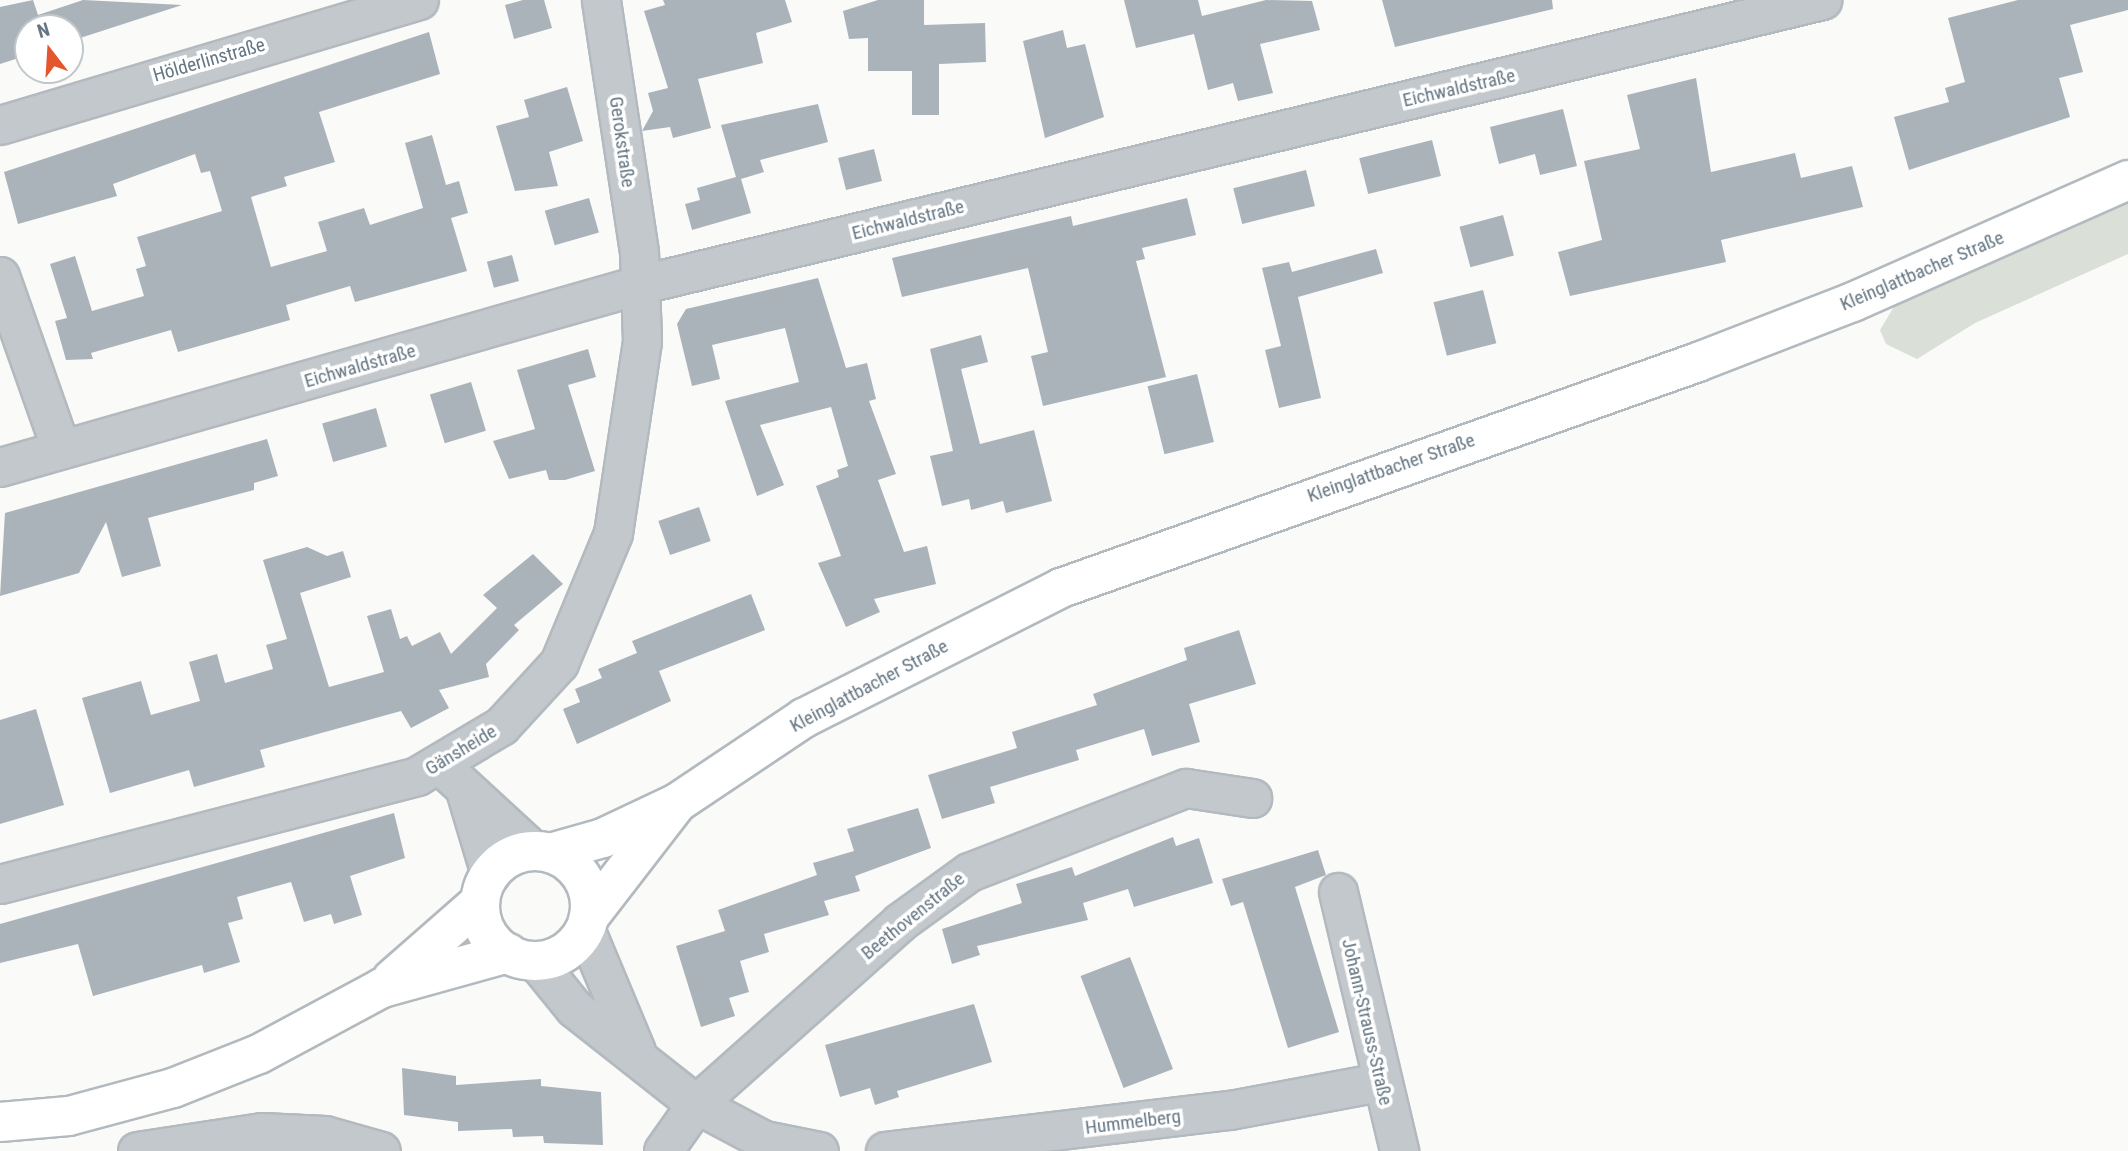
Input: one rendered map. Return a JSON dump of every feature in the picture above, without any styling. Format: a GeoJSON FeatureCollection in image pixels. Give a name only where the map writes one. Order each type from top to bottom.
{"type":"FeatureCollection","features":[{"type":"Feature","properties":{"kind":"street","name":"Hölderlinstraße"},"geometry":{"type":"LineString","coordinates":[[0,125],[419,0]]}},
{"type":"Feature","properties":{"kind":"street","name":"Gerokstraße"},"geometry":{"type":"LineString","coordinates":[[601,0],[642,285]]}},
{"type":"Feature","properties":{"kind":"street","name":"Eichwaldstraße"},"geometry":{"type":"LineString","coordinates":[[0,467],[642,285],[1822,0]]}},
{"type":"Feature","properties":{"kind":"street","name":"Kleinglattbacher Straße"},"geometry":{"type":"LineString","coordinates":[[382,988],[485,888],[509,857],[603,838],[677,803],[804,718],[1062,588],[1698,362],[1853,302],[2128,180]]}},
{"type":"Feature","properties":{"kind":"street"},"geometry":{"type":"LineString","coordinates":[[0,276],[61,449]]}},
{"type":"Feature","properties":{"kind":"street","name":"Gänsheide"},"geometry":{"type":"LineString","coordinates":[[0,884],[440,765],[501,726],[574,636],[613,533],[632,432],[642,285]]}},
{"type":"Feature","properties":{"kind":"street"},"geometry":{"type":"LineString","coordinates":[[440,765],[465,790],[586,884],[587,923],[637,1052]]}},
{"type":"Feature","properties":{"kind":"street","name":"Beethovenstraße"},"geometry":{"type":"LineString","coordinates":[[663,1151],[696,1104],[900,922],[969,872],[1186,788],[1252,798]]}},
{"type":"Feature","properties":{"kind":"street"},"geometry":{"type":"LineString","coordinates":[[465,790],[485,888],[486,932],[522,957],[575,1008],[637,1052],[696,1104],[764,1140],[819,1151]]}},
{"type":"Feature","properties":{"kind":"street","name":"Kleinglattbacher Straße"},"geometry":{"type":"LineString","coordinates":[[0,1122],[69,1116],[173,1088],[259,1054],[382,988],[522,957],[565,952],[677,803]]}},
{"type":"Feature","properties":{"kind":"street","name":"Johann-Strauss-Straße"},"geometry":{"type":"LineString","coordinates":[[1338,892],[1379,1083],[1399,1151]]}},
{"type":"Feature","properties":{"kind":"street","name":"Hummelberg"},"geometry":{"type":"LineString","coordinates":[[885,1151],[1058,1141],[1379,1083]]}},
{"type":"Feature","properties":{"kind":"street"},"geometry":{"type":"LineString","coordinates":[[137,1151],[262,1132],[325,1135],[381,1151]]}},
{"type":"Feature","properties":{"kind":"shaded area"},"geometry":{"type":"Polygon","coordinates":[[[2128,200],[2128,254],[1975,323],[1917,359],[1886,344],[1880,330],[1898,300],[2128,200]]]}},
{"type":"Feature","properties":{"kind":"building"},"geometry":{"type":"Polygon","coordinates":[[[33,0],[38,14],[14,14],[14,60],[0,64],[0,7],[33,0]]]}},
{"type":"Feature","properties":{"kind":"building"},"geometry":{"type":"Polygon","coordinates":[[[83,0],[182,5],[84,37],[84,14],[41,14],[83,0]]]}},
{"type":"Feature","properties":{"kind":"building"},"geometry":{"type":"Polygon","coordinates":[[[523,0],[544,0],[552,28],[514,39],[505,5],[523,0]]]}},
{"type":"Feature","properties":{"kind":"building"},"geometry":{"type":"Polygon","coordinates":[[[663,0],[785,0],[792,22],[756,33],[763,63],[698,79],[711,128],[673,138],[670,127],[642,131],[653,111],[648,93],[668,88],[644,11],[665,5],[663,0]]]}},
{"type":"Feature","properties":{"kind":"building"},"geometry":{"type":"Polygon","coordinates":[[[878,0],[924,0],[924,25],[985,23],[986,62],[939,64],[939,115],[912,115],[912,71],[868,71],[868,38],[849,39],[843,11],[878,0]]]}},
{"type":"Feature","properties":{"kind":"building"},"geometry":{"type":"Polygon","coordinates":[[[1124,0],[1198,0],[1202,16],[1266,0],[1312,1],[1320,30],[1260,44],[1273,93],[1238,101],[1233,83],[1208,90],[1194,34],[1136,48],[1124,0]]]}},
{"type":"Feature","properties":{"kind":"building"},"geometry":{"type":"Polygon","coordinates":[[[1382,0],[1552,0],[1553,9],[1395,47],[1382,0]]]}},
{"type":"Feature","properties":{"kind":"building"},"geometry":{"type":"Polygon","coordinates":[[[2018,0],[2128,0],[2128,10],[2070,25],[2083,72],[2059,78],[2070,117],[1909,170],[1894,117],[1949,102],[1945,88],[1965,82],[1948,18],[2018,0]]]}},
{"type":"Feature","properties":{"kind":"building"},"geometry":{"type":"Polygon","coordinates":[[[1063,30],[1067,48],[1085,44],[1104,117],[1045,138],[1023,41],[1063,30]]]}},
{"type":"Feature","properties":{"kind":"building"},"geometry":{"type":"Polygon","coordinates":[[[429,32],[440,74],[319,112],[335,162],[284,177],[287,186],[251,197],[271,267],[327,251],[318,222],[364,208],[370,225],[423,208],[405,143],[432,135],[446,185],[459,181],[468,213],[451,218],[467,271],[355,302],[350,286],[286,305],[290,320],[178,352],[171,330],[91,353],[93,359],[66,360],[55,321],[67,318],[50,264],[75,256],[92,311],[144,296],[136,269],[146,266],[137,237],[222,211],[210,171],[201,173],[195,154],[113,184],[117,196],[18,224],[4,172],[429,32]]]}},
{"type":"Feature","properties":{"kind":"building"},"geometry":{"type":"Polygon","coordinates":[[[1696,78],[1711,172],[1795,153],[1801,178],[1852,166],[1863,207],[1721,240],[1726,262],[1570,296],[1558,252],[1602,240],[1584,161],[1640,149],[1627,95],[1696,78]]]}},
{"type":"Feature","properties":{"kind":"building"},"geometry":{"type":"Polygon","coordinates":[[[567,87],[583,141],[549,152],[558,186],[515,191],[496,126],[529,117],[524,100],[567,87]]]}},
{"type":"Feature","properties":{"kind":"building"},"geometry":{"type":"Polygon","coordinates":[[[818,104],[828,142],[760,160],[764,172],[741,179],[751,213],[692,230],[685,204],[700,200],[697,188],[736,177],[721,125],[818,104]]]}},
{"type":"Feature","properties":{"kind":"building"},"geometry":{"type":"Polygon","coordinates":[[[1563,109],[1577,166],[1540,175],[1535,154],[1499,164],[1490,127],[1563,109]]]}},
{"type":"Feature","properties":{"kind":"building"},"geometry":{"type":"Polygon","coordinates":[[[1432,140],[1441,176],[1368,194],[1359,158],[1432,140]]]}},
{"type":"Feature","properties":{"kind":"building"},"geometry":{"type":"Polygon","coordinates":[[[874,149],[882,181],[846,190],[838,158],[874,149]]]}},
{"type":"Feature","properties":{"kind":"building"},"geometry":{"type":"Polygon","coordinates":[[[1306,170],[1315,206],[1242,224],[1233,188],[1306,170]]]}},
{"type":"Feature","properties":{"kind":"building"},"geometry":{"type":"Polygon","coordinates":[[[589,198],[599,233],[555,245],[545,211],[589,198]]]}},
{"type":"Feature","properties":{"kind":"building"},"geometry":{"type":"Polygon","coordinates":[[[1187,198],[1196,235],[1142,248],[1145,259],[1136,261],[1166,377],[1043,406],[1031,356],[1048,352],[1028,268],[902,297],[892,258],[1071,216],[1073,226],[1187,198]]]}},
{"type":"Feature","properties":{"kind":"building"},"geometry":{"type":"Polygon","coordinates":[[[1503,215],[1514,256],[1470,267],[1460,227],[1503,215]]]}},
{"type":"Feature","properties":{"kind":"building"},"geometry":{"type":"Polygon","coordinates":[[[1376,249],[1383,273],[1298,297],[1321,398],[1279,408],[1265,350],[1281,346],[1262,268],[1289,262],[1292,272],[1376,249]]]}},
{"type":"Feature","properties":{"kind":"building"},"geometry":{"type":"Polygon","coordinates":[[[512,255],[519,281],[494,288],[487,262],[512,255]]]}},
{"type":"Feature","properties":{"kind":"building"},"geometry":{"type":"Polygon","coordinates":[[[818,278],[846,368],[867,363],[876,399],[869,401],[896,474],[878,480],[904,552],[927,546],[936,584],[874,599],[880,612],[846,627],[818,563],[841,556],[816,486],[839,477],[837,470],[848,466],[831,407],[760,425],[784,485],[757,496],[725,401],[799,382],[785,328],[712,345],[720,379],[692,386],[677,324],[686,309],[818,278]]]}},
{"type":"Feature","properties":{"kind":"building"},"geometry":{"type":"Polygon","coordinates":[[[1483,290],[1496,343],[1447,356],[1434,302],[1483,290]]]}},
{"type":"Feature","properties":{"kind":"building"},"geometry":{"type":"Polygon","coordinates":[[[981,335],[988,362],[961,369],[980,444],[1034,430],[1052,501],[1006,513],[1003,501],[971,510],[969,499],[942,506],[930,456],[953,451],[930,349],[981,335]]]}},
{"type":"Feature","properties":{"kind":"building"},"geometry":{"type":"Polygon","coordinates":[[[588,349],[596,377],[568,385],[595,471],[565,480],[549,480],[546,470],[509,479],[493,441],[535,429],[517,370],[588,349]]]}},
{"type":"Feature","properties":{"kind":"building"},"geometry":{"type":"Polygon","coordinates":[[[1197,374],[1214,442],[1164,454],[1148,386],[1197,374]]]}},
{"type":"Feature","properties":{"kind":"building"},"geometry":{"type":"Polygon","coordinates":[[[471,382],[486,431],[445,443],[430,395],[471,382]]]}},
{"type":"Feature","properties":{"kind":"building"},"geometry":{"type":"Polygon","coordinates":[[[376,408],[387,446],[333,462],[322,423],[376,408]]]}},
{"type":"Feature","properties":{"kind":"building"},"geometry":{"type":"Polygon","coordinates":[[[267,439],[278,476],[254,483],[254,490],[148,518],[161,566],[122,577],[106,522],[79,573],[0,596],[5,513],[267,439]]]}},
{"type":"Feature","properties":{"kind":"building"},"geometry":{"type":"Polygon","coordinates":[[[699,507],[711,541],[670,555],[658,521],[699,507]]]}},
{"type":"Feature","properties":{"kind":"building"},"geometry":{"type":"Polygon","coordinates":[[[307,547],[327,556],[343,551],[351,577],[300,593],[329,687],[384,672],[367,616],[391,609],[400,639],[407,636],[412,646],[440,632],[451,654],[497,608],[483,595],[533,554],[563,584],[514,625],[519,630],[486,664],[489,677],[439,690],[449,708],[411,728],[401,711],[260,750],[265,767],[194,787],[189,770],[110,793],[82,698],[141,681],[151,715],[200,701],[189,662],[217,654],[225,683],[273,669],[266,645],[287,639],[263,560],[307,547]]]}},
{"type":"Feature","properties":{"kind":"building"},"geometry":{"type":"Polygon","coordinates":[[[751,594],[765,630],[659,671],[671,701],[577,744],[563,709],[580,702],[575,689],[602,678],[598,669],[637,653],[632,641],[751,594]]]}},
{"type":"Feature","properties":{"kind":"building"},"geometry":{"type":"Polygon","coordinates":[[[1239,630],[1256,684],[1189,704],[1200,742],[1152,756],[1144,729],[1076,750],[1079,760],[990,787],[995,803],[942,819],[928,775],[1017,748],[1012,732],[1097,705],[1093,694],[1187,660],[1184,648],[1239,630]]]}},
{"type":"Feature","properties":{"kind":"building"},"geometry":{"type":"Polygon","coordinates":[[[36,709],[64,805],[0,824],[0,720],[36,709]]]}},
{"type":"Feature","properties":{"kind":"building"},"geometry":{"type":"Polygon","coordinates":[[[918,808],[931,848],[855,876],[860,891],[824,901],[829,915],[764,934],[769,952],[740,961],[749,992],[729,998],[735,1016],[701,1027],[676,946],[725,931],[718,910],[817,875],[813,863],[854,851],[847,829],[918,808]]]}},
{"type":"Feature","properties":{"kind":"building"},"geometry":{"type":"Polygon","coordinates":[[[394,813],[405,858],[350,876],[362,915],[334,924],[331,914],[304,922],[291,882],[237,897],[243,919],[228,923],[240,962],[204,973],[202,965],[93,996],[78,944],[0,963],[0,924],[394,813]]]}},
{"type":"Feature","properties":{"kind":"building"},"geometry":{"type":"Polygon","coordinates":[[[1173,837],[1176,846],[1199,838],[1213,883],[1134,907],[1128,889],[1083,903],[1088,920],[977,946],[980,955],[952,964],[942,929],[1022,903],[1016,884],[1072,867],[1075,876],[1173,837]]]}},
{"type":"Feature","properties":{"kind":"building"},"geometry":{"type":"Polygon","coordinates":[[[1318,850],[1326,875],[1295,887],[1339,1032],[1288,1048],[1243,902],[1231,906],[1222,879],[1318,850]]]}},
{"type":"Feature","properties":{"kind":"building"},"geometry":{"type":"Polygon","coordinates":[[[1130,957],[1173,1069],[1124,1088],[1081,976],[1130,957]]]}},
{"type":"Feature","properties":{"kind":"building"},"geometry":{"type":"Polygon","coordinates":[[[974,1004],[992,1062],[897,1091],[899,1097],[875,1105],[870,1088],[840,1097],[825,1045],[974,1004]]]}},
{"type":"Feature","properties":{"kind":"building"},"geometry":{"type":"Polygon","coordinates":[[[402,1068],[456,1076],[456,1085],[541,1079],[541,1086],[601,1092],[603,1145],[544,1143],[543,1136],[513,1137],[512,1129],[458,1131],[458,1122],[404,1115],[402,1068]]]}}]}
